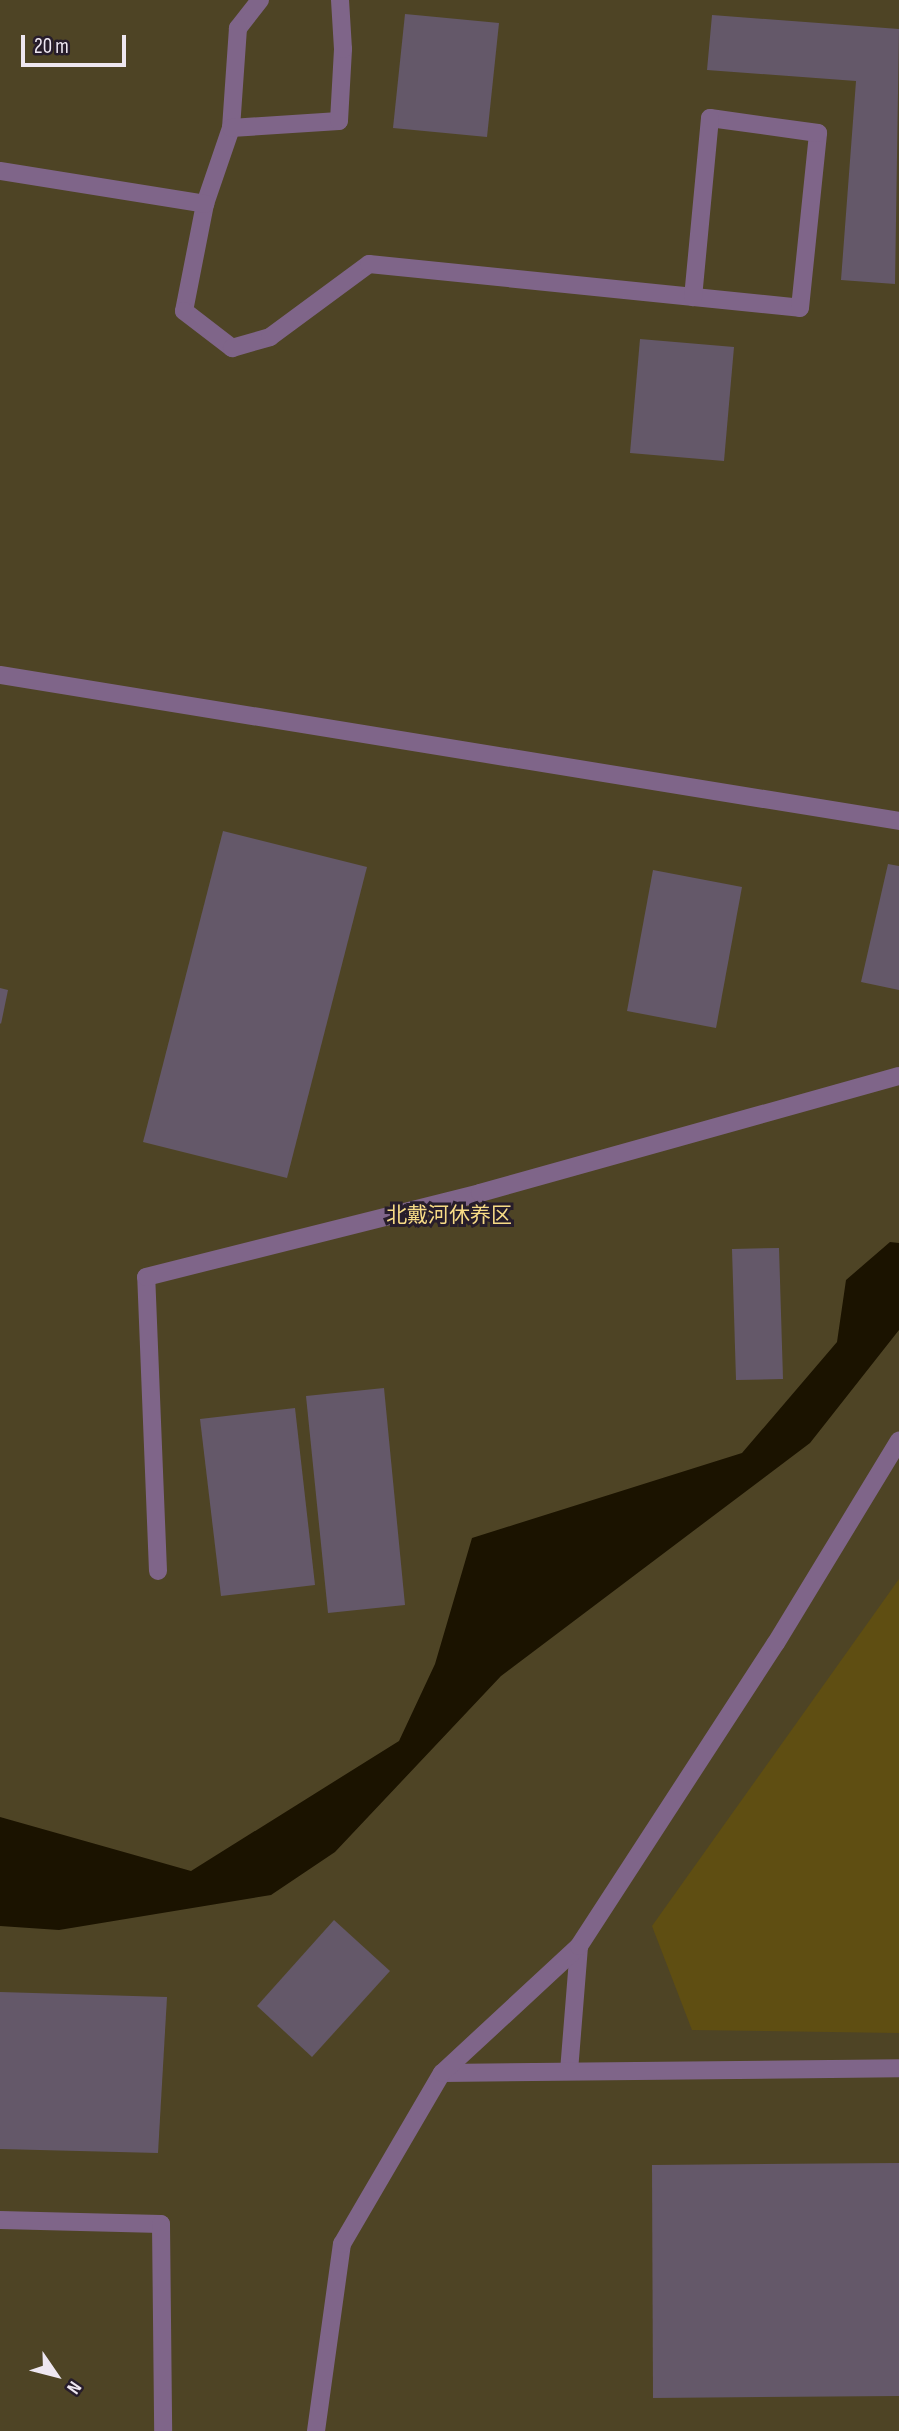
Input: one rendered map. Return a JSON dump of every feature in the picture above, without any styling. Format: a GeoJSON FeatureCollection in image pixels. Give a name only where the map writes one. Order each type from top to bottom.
{"type":"FeatureCollection","features":[{"type":"Feature","properties":{"kind":"street"},"geometry":{"type":"LineString","coordinates":[[260,0],[238,28],[231,128],[205,204],[184,311],[232,348],[270,337],[369,264],[800,308],[818,133],[710,118],[693,297]]}},
{"type":"Feature","properties":{"kind":"street"},"geometry":{"type":"LineString","coordinates":[[231,128],[339,121],[343,49],[340,0]]}},
{"type":"Feature","properties":{"kind":"street"},"geometry":{"type":"LineString","coordinates":[[0,171],[205,204]]}},
{"type":"Feature","properties":{"kind":"street"},"geometry":{"type":"LineString","coordinates":[[0,675],[899,821]]}},
{"type":"Feature","properties":{"kind":"street"},"geometry":{"type":"LineString","coordinates":[[158,1571],[146,1277],[480,1193],[899,1076]]}},
{"type":"Feature","properties":{"kind":"street"},"geometry":{"type":"LineString","coordinates":[[316,2431],[342,2244],[442,2073],[579,1945],[776,1643],[899,1441]]}},
{"type":"Feature","properties":{"kind":"street"},"geometry":{"type":"LineString","coordinates":[[569,2071],[579,1945]]}},
{"type":"Feature","properties":{"kind":"street"},"geometry":{"type":"LineString","coordinates":[[442,2073],[899,2068]]}},
{"type":"Feature","properties":{"kind":"street"},"geometry":{"type":"LineString","coordinates":[[0,2220],[162,2224],[163,2431]]}},
{"type":"Feature","properties":{"kind":"green space","name":"北戴河休养区"},"geometry":{"type":"Polygon","coordinates":[[[0,0],[899,0],[899,2431],[0,2431],[0,0]]]}},
{"type":"Feature","properties":{"kind":"shaded area"},"geometry":{"type":"Polygon","coordinates":[[[890,1242],[899,1243],[899,1330],[810,1443],[501,1676],[335,1852],[271,1895],[59,1930],[0,1926],[0,1817],[191,1871],[399,1741],[435,1664],[472,1538],[742,1453],[837,1342],[846,1280],[890,1242]]]}},
{"type":"Feature","properties":{"kind":"shaded area"},"geometry":{"type":"Polygon","coordinates":[[[899,1579],[899,2033],[692,2030],[652,1926],[899,1579]]]}},
{"type":"Feature","properties":{"kind":"building"},"geometry":{"type":"Polygon","coordinates":[[[405,14],[499,23],[487,137],[393,128],[405,14]]]}},
{"type":"Feature","properties":{"kind":"building"},"geometry":{"type":"Polygon","coordinates":[[[712,15],[899,29],[895,284],[841,280],[856,81],[707,70],[712,15]]]}},
{"type":"Feature","properties":{"kind":"building"},"geometry":{"type":"Polygon","coordinates":[[[640,339],[734,347],[724,461],[630,453],[640,339]]]}},
{"type":"Feature","properties":{"kind":"building"},"geometry":{"type":"Polygon","coordinates":[[[223,831],[367,867],[287,1178],[143,1142],[223,831]]]}},
{"type":"Feature","properties":{"kind":"building"},"geometry":{"type":"Polygon","coordinates":[[[888,864],[899,866],[899,990],[861,982],[888,864]]]}},
{"type":"Feature","properties":{"kind":"building"},"geometry":{"type":"Polygon","coordinates":[[[653,870],[742,887],[716,1028],[627,1011],[653,870]]]}},
{"type":"Feature","properties":{"kind":"building"},"geometry":{"type":"Polygon","coordinates":[[[0,988],[8,990],[1,1024],[0,1023],[0,988]]]}},
{"type":"Feature","properties":{"kind":"building"},"geometry":{"type":"Polygon","coordinates":[[[779,1248],[783,1379],[736,1380],[732,1249],[779,1248]]]}},
{"type":"Feature","properties":{"kind":"building"},"geometry":{"type":"Polygon","coordinates":[[[384,1388],[405,1605],[328,1613],[306,1396],[384,1388]]]}},
{"type":"Feature","properties":{"kind":"building"},"geometry":{"type":"Polygon","coordinates":[[[295,1408],[315,1585],[221,1596],[200,1419],[295,1408]]]}},
{"type":"Feature","properties":{"kind":"building"},"geometry":{"type":"Polygon","coordinates":[[[334,1920],[390,1971],[312,2057],[257,2006],[334,1920]]]}},
{"type":"Feature","properties":{"kind":"building"},"geometry":{"type":"Polygon","coordinates":[[[0,1992],[167,1997],[158,2153],[0,2149],[0,1992]]]}},
{"type":"Feature","properties":{"kind":"building"},"geometry":{"type":"Polygon","coordinates":[[[899,2163],[899,2396],[653,2398],[652,2165],[899,2163]]]}}]}
